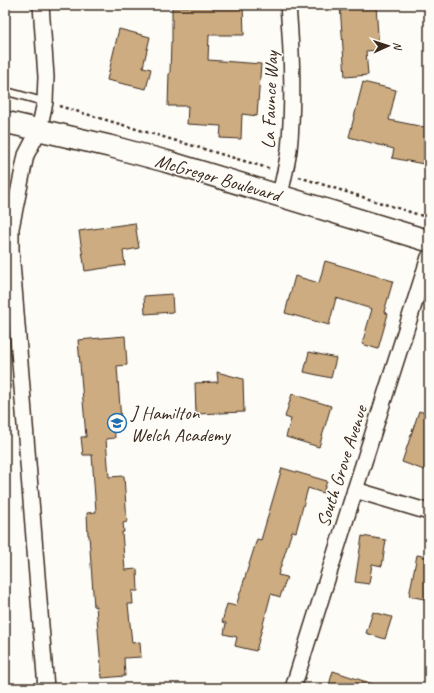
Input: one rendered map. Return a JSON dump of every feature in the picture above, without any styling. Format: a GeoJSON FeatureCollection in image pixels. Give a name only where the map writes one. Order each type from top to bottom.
{"type":"FeatureCollection","features":[{"type":"Feature","properties":{"kind":"main road","name":"McGregor Boulevard"},"geometry":{"type":"LineString","coordinates":[[5,122],[109,146],[165,161],[429,241]]}},
{"type":"Feature","properties":{"kind":"street"},"geometry":{"type":"LineString","coordinates":[[41,5],[46,77],[45,102],[39,130],[26,155],[11,228],[11,242],[46,688]]}},
{"type":"Feature","properties":{"kind":"street","name":"La Faunce Way"},"geometry":{"type":"LineString","coordinates":[[280,195],[289,150],[292,90],[292,52],[288,5]]}},
{"type":"Feature","properties":{"kind":"street","name":"South Grove Avenue"},"geometry":{"type":"LineString","coordinates":[[293,688],[429,257]]}},
{"type":"Feature","properties":{"kind":"street"},"geometry":{"type":"LineString","coordinates":[[355,490],[429,512]]}},
{"type":"Feature","properties":{"kind":"lane"},"geometry":{"type":"LineString","coordinates":[[5,91],[45,102]]}},
{"type":"Feature","properties":{"kind":"path"},"geometry":{"type":"LineString","coordinates":[[45,102],[285,173],[429,218]]}},
{"type":"Feature","properties":{"kind":"building"},"geometry":{"type":"Polygon","coordinates":[[[243,5],[244,35],[209,35],[208,60],[261,64],[257,116],[242,114],[241,139],[220,138],[221,126],[187,124],[188,106],[168,106],[172,42],[172,7],[243,5]]]}},
{"type":"Feature","properties":{"kind":"building"},"geometry":{"type":"Polygon","coordinates":[[[340,5],[376,5],[379,50],[366,51],[368,75],[345,77],[340,5]]]}},
{"type":"Feature","properties":{"kind":"building"},"geometry":{"type":"Polygon","coordinates":[[[119,29],[150,37],[143,67],[151,69],[146,89],[107,80],[119,29]]]}},
{"type":"Feature","properties":{"kind":"building"},"geometry":{"type":"Polygon","coordinates":[[[363,82],[396,90],[389,120],[429,128],[429,165],[392,158],[394,149],[349,137],[363,82]]]}},
{"type":"Feature","properties":{"kind":"building"},"geometry":{"type":"Polygon","coordinates":[[[135,223],[139,248],[123,251],[125,265],[85,271],[79,231],[135,223]]]}},
{"type":"Feature","properties":{"kind":"building"},"geometry":{"type":"Polygon","coordinates":[[[325,261],[393,281],[384,312],[388,314],[378,349],[362,344],[372,309],[336,298],[329,325],[285,313],[295,276],[319,283],[325,261]]]}},
{"type":"Feature","properties":{"kind":"building"},"geometry":{"type":"Polygon","coordinates":[[[172,294],[173,312],[145,314],[144,296],[172,294]]]}},
{"type":"Feature","properties":{"kind":"building"},"geometry":{"type":"Polygon","coordinates":[[[125,336],[127,365],[117,366],[121,421],[114,421],[115,438],[106,439],[109,477],[124,476],[127,522],[123,523],[124,532],[122,532],[125,570],[137,569],[138,591],[132,591],[133,604],[128,604],[132,643],[140,642],[141,657],[124,658],[125,676],[102,678],[96,606],[94,607],[87,513],[96,512],[92,455],[83,455],[81,437],[86,437],[78,340],[125,336]]]}},
{"type":"Feature","properties":{"kind":"building"},"geometry":{"type":"Polygon","coordinates":[[[309,352],[336,358],[331,378],[304,372],[309,352]]]}},
{"type":"Feature","properties":{"kind":"building"},"geometry":{"type":"Polygon","coordinates":[[[217,372],[243,379],[244,412],[196,414],[195,383],[218,382],[217,372]]]}},
{"type":"Feature","properties":{"kind":"building"},"geometry":{"type":"Polygon","coordinates":[[[292,394],[331,406],[319,447],[286,437],[291,419],[285,417],[292,394]]]}},
{"type":"Feature","properties":{"kind":"building"},"geometry":{"type":"Polygon","coordinates":[[[419,411],[429,414],[429,453],[424,470],[402,462],[419,411]]]}},
{"type":"Feature","properties":{"kind":"building"},"geometry":{"type":"Polygon","coordinates":[[[282,468],[327,481],[323,493],[308,488],[296,532],[292,531],[278,575],[287,577],[280,597],[271,594],[256,651],[235,646],[237,637],[224,634],[226,623],[222,622],[227,604],[236,606],[257,539],[261,540],[282,468]]]}},
{"type":"Feature","properties":{"kind":"building"},"geometry":{"type":"Polygon","coordinates":[[[362,536],[386,540],[382,566],[372,564],[369,584],[355,582],[362,536]]]}},
{"type":"Feature","properties":{"kind":"building"},"geometry":{"type":"Polygon","coordinates":[[[417,555],[429,557],[429,600],[409,596],[417,555]]]}},
{"type":"Feature","properties":{"kind":"building"},"geometry":{"type":"Polygon","coordinates":[[[373,612],[392,617],[385,639],[366,633],[373,612]]]}},
{"type":"Feature","properties":{"kind":"building"},"geometry":{"type":"Polygon","coordinates":[[[333,671],[376,685],[375,688],[338,688],[329,685],[333,671]]]}},
{"type":"Feature","properties":{"kind":"place","name":"J Hamilton Welch Academy"},"geometry":{"type":"Point","coordinates":[117,423]}}]}
